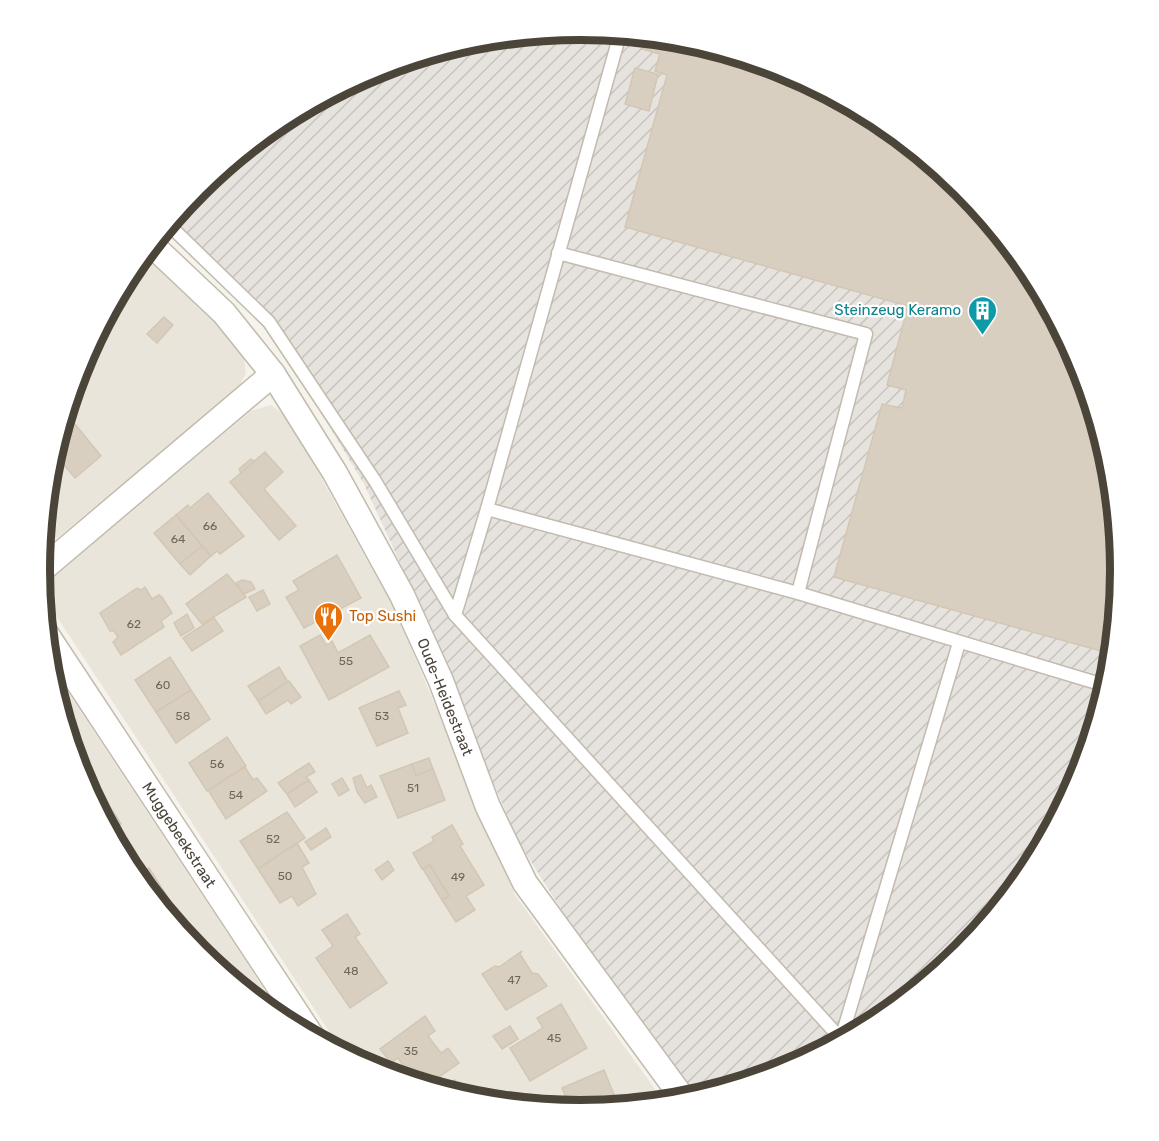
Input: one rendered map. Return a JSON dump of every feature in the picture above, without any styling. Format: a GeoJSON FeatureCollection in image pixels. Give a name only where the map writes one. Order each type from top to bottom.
{"type":"FeatureCollection","features":[{"type":"Feature","properties":{"kind":"street","name":"Oude-Heidestraat"},"geometry":{"type":"LineString","coordinates":[[158,250],[224,313],[273,374],[335,473],[402,595],[441,681],[488,807],[525,883],[678,1091]]}},
{"type":"Feature","properties":{"kind":"street"},"geometry":{"type":"LineString","coordinates":[[50,563],[273,374]]}},
{"type":"Feature","properties":{"kind":"street","name":"Muggebeekstraat"},"geometry":{"type":"LineString","coordinates":[[55,648],[302,1022]]}},
{"type":"Feature","properties":{"kind":"lane"},"geometry":{"type":"LineString","coordinates":[[455,615],[487,509],[618,42]]}},
{"type":"Feature","properties":{"kind":"lane"},"geometry":{"type":"LineString","coordinates":[[174,230],[269,322],[375,481],[455,615],[836,1033]]}},
{"type":"Feature","properties":{"kind":"lane"},"geometry":{"type":"LineString","coordinates":[[558,253],[866,334],[798,593]]}},
{"type":"Feature","properties":{"kind":"lane"},"geometry":{"type":"LineString","coordinates":[[487,509],[798,593],[1097,683]]}},
{"type":"Feature","properties":{"kind":"lane"},"geometry":{"type":"LineString","coordinates":[[846,1028],[959,643]]}},
{"type":"Feature","properties":{"kind":"shaded area"},"geometry":{"type":"Polygon","coordinates":[[[580,40],[649,45],[717,59],[750,69],[814,95],[844,112],[874,130],[929,172],[978,221],[1000,248],[1020,276],[1055,336],[1081,400],[1091,433],[1105,501],[1108,536],[1110,570],[1105,640],[1091,708],[1081,741],[1055,805],[1038,836],[1000,893],[978,920],[929,969],[902,991],[844,1029],[782,1060],[750,1072],[691,1088],[571,925],[518,841],[407,578],[364,484],[286,355],[219,268],[175,228],[230,172],[257,150],[315,112],[377,81],[442,59],[510,45],[580,40]]]}},
{"type":"Feature","properties":{"kind":"shaded area"},"geometry":{"type":"Polygon","coordinates":[[[151,259],[214,318],[243,351],[246,373],[240,385],[225,400],[51,543],[54,501],[60,467],[78,400],[104,336],[151,259]]]}},
{"type":"Feature","properties":{"kind":"shaded area"},"geometry":{"type":"Polygon","coordinates":[[[271,405],[282,413],[305,449],[395,610],[515,895],[659,1094],[580,1100],[510,1096],[442,1082],[409,1072],[334,1040],[53,611],[51,588],[53,577],[251,411],[271,405]]]}},
{"type":"Feature","properties":{"kind":"shaded area"},"geometry":{"type":"Polygon","coordinates":[[[62,684],[273,1002],[230,969],[205,945],[181,920],[139,865],[104,805],[90,773],[78,741],[62,684]]]}},
{"type":"Feature","properties":{"kind":"building","name":"Steinzeug Keramo"},"geometry":{"type":"Polygon","coordinates":[[[643,45],[649,45],[717,59],[750,69],[814,95],[874,130],[929,172],[978,221],[1000,248],[1020,276],[1055,336],[1081,400],[1091,433],[1105,501],[1110,570],[1103,651],[834,577],[882,404],[902,408],[906,390],[887,385],[908,306],[625,227],[667,75],[655,71],[660,54],[642,49],[643,45]]]}},
{"type":"Feature","properties":{"kind":"building"},"geometry":{"type":"Polygon","coordinates":[[[635,68],[658,74],[649,111],[625,104],[635,68]]]}},
{"type":"Feature","properties":{"kind":"building"},"geometry":{"type":"Polygon","coordinates":[[[164,317],[173,325],[157,343],[147,334],[164,317]]]}},
{"type":"Feature","properties":{"kind":"building"},"geometry":{"type":"Polygon","coordinates":[[[72,420],[101,456],[75,478],[61,462],[72,420]]]}},
{"type":"Feature","properties":{"kind":"building"},"geometry":{"type":"Polygon","coordinates":[[[265,452],[283,472],[264,489],[296,526],[279,540],[230,482],[265,452]]]}},
{"type":"Feature","properties":{"kind":"building"},"geometry":{"type":"Polygon","coordinates":[[[251,459],[254,461],[241,473],[239,469],[251,459]]]}},
{"type":"Feature","properties":{"kind":"building"},"geometry":{"type":"Polygon","coordinates":[[[208,493],[244,536],[220,554],[217,551],[211,556],[176,515],[188,505],[190,508],[208,493]]]}},
{"type":"Feature","properties":{"kind":"building"},"geometry":{"type":"Polygon","coordinates":[[[176,515],[202,546],[180,564],[154,533],[176,515]]]}},
{"type":"Feature","properties":{"kind":"building"},"geometry":{"type":"Polygon","coordinates":[[[202,546],[211,556],[190,575],[180,564],[202,546]]]}},
{"type":"Feature","properties":{"kind":"building"},"geometry":{"type":"Polygon","coordinates":[[[337,555],[361,598],[304,628],[286,597],[299,590],[293,581],[337,555]]]}},
{"type":"Feature","properties":{"kind":"building"},"geometry":{"type":"Polygon","coordinates":[[[227,574],[246,597],[202,624],[186,604],[227,574]]]}},
{"type":"Feature","properties":{"kind":"building"},"geometry":{"type":"Polygon","coordinates":[[[242,580],[251,582],[255,589],[244,594],[236,583],[242,580]]]}},
{"type":"Feature","properties":{"kind":"building"},"geometry":{"type":"Polygon","coordinates":[[[145,587],[152,599],[159,595],[162,597],[172,613],[161,621],[164,627],[121,655],[113,642],[118,637],[114,631],[110,631],[100,613],[137,588],[141,590],[145,587]]]}},
{"type":"Feature","properties":{"kind":"building"},"geometry":{"type":"Polygon","coordinates":[[[263,590],[270,604],[257,611],[249,597],[263,590]]]}},
{"type":"Feature","properties":{"kind":"building"},"geometry":{"type":"Polygon","coordinates":[[[187,614],[194,628],[181,636],[174,623],[187,614]]]}},
{"type":"Feature","properties":{"kind":"building"},"geometry":{"type":"Polygon","coordinates":[[[214,618],[223,631],[192,651],[183,638],[214,618]]]}},
{"type":"Feature","properties":{"kind":"building"},"geometry":{"type":"Polygon","coordinates":[[[320,635],[326,645],[332,641],[338,653],[370,635],[389,667],[329,700],[300,646],[320,635]]]}},
{"type":"Feature","properties":{"kind":"building"},"geometry":{"type":"Polygon","coordinates":[[[170,657],[191,690],[156,712],[135,680],[170,657]]]}},
{"type":"Feature","properties":{"kind":"building"},"geometry":{"type":"Polygon","coordinates":[[[279,667],[288,682],[258,701],[248,686],[279,667]]]}},
{"type":"Feature","properties":{"kind":"building"},"geometry":{"type":"Polygon","coordinates":[[[289,681],[301,697],[291,704],[288,700],[266,714],[258,701],[289,681]]]}},
{"type":"Feature","properties":{"kind":"building"},"geometry":{"type":"Polygon","coordinates":[[[191,690],[210,719],[176,743],[156,712],[191,690]]]}},
{"type":"Feature","properties":{"kind":"building"},"geometry":{"type":"Polygon","coordinates":[[[399,691],[406,705],[398,708],[408,733],[377,746],[359,708],[399,691]]]}},
{"type":"Feature","properties":{"kind":"building"},"geometry":{"type":"Polygon","coordinates":[[[227,737],[246,766],[207,791],[189,763],[227,737]]]}},
{"type":"Feature","properties":{"kind":"building"},"geometry":{"type":"Polygon","coordinates":[[[429,758],[433,769],[416,776],[412,764],[429,758]]]}},
{"type":"Feature","properties":{"kind":"building"},"geometry":{"type":"Polygon","coordinates":[[[309,763],[315,772],[306,777],[309,780],[287,794],[278,783],[309,763]]]}},
{"type":"Feature","properties":{"kind":"building"},"geometry":{"type":"Polygon","coordinates":[[[412,764],[416,776],[433,769],[445,800],[398,818],[380,776],[412,764]]]}},
{"type":"Feature","properties":{"kind":"building"},"geometry":{"type":"Polygon","coordinates":[[[245,767],[253,780],[257,778],[267,791],[226,819],[208,790],[245,767]]]}},
{"type":"Feature","properties":{"kind":"building"},"geometry":{"type":"Polygon","coordinates":[[[361,775],[367,788],[371,785],[377,797],[365,803],[357,792],[353,778],[361,775]]]}},
{"type":"Feature","properties":{"kind":"building"},"geometry":{"type":"Polygon","coordinates":[[[342,778],[349,790],[339,796],[332,784],[342,778]]]}},
{"type":"Feature","properties":{"kind":"building"},"geometry":{"type":"Polygon","coordinates":[[[309,780],[317,792],[295,807],[287,794],[309,780]]]}},
{"type":"Feature","properties":{"kind":"building"},"geometry":{"type":"Polygon","coordinates":[[[110,807],[121,824],[118,827],[133,852],[132,853],[106,809],[110,807]]]}},
{"type":"Feature","properties":{"kind":"building"},"geometry":{"type":"Polygon","coordinates":[[[287,812],[305,838],[258,869],[240,841],[287,812]]]}},
{"type":"Feature","properties":{"kind":"building"},"geometry":{"type":"Polygon","coordinates":[[[452,825],[463,844],[460,846],[484,885],[466,896],[475,910],[456,922],[442,900],[449,896],[430,865],[422,869],[413,853],[434,841],[432,837],[452,825]]]}},
{"type":"Feature","properties":{"kind":"building"},"geometry":{"type":"Polygon","coordinates":[[[326,828],[331,837],[311,850],[305,842],[326,828]]]}},
{"type":"Feature","properties":{"kind":"building"},"geometry":{"type":"Polygon","coordinates":[[[297,843],[309,863],[302,867],[316,894],[298,906],[292,896],[280,903],[258,869],[297,843]]]}},
{"type":"Feature","properties":{"kind":"building"},"geometry":{"type":"Polygon","coordinates":[[[388,861],[394,870],[382,880],[375,870],[388,861]]]}},
{"type":"Feature","properties":{"kind":"building"},"geometry":{"type":"Polygon","coordinates":[[[430,865],[449,896],[442,900],[423,869],[430,865]]]}},
{"type":"Feature","properties":{"kind":"building"},"geometry":{"type":"Polygon","coordinates":[[[149,868],[174,907],[172,908],[144,871],[149,868]]]}},
{"type":"Feature","properties":{"kind":"building"},"geometry":{"type":"Polygon","coordinates":[[[347,914],[360,934],[355,937],[387,983],[350,1008],[316,958],[333,946],[322,930],[347,914]]]}},
{"type":"Feature","properties":{"kind":"building"},"geometry":{"type":"Polygon","coordinates":[[[522,951],[520,954],[532,973],[538,974],[547,986],[506,1010],[482,974],[495,966],[499,967],[522,951]]]}},
{"type":"Feature","properties":{"kind":"building"},"geometry":{"type":"Polygon","coordinates":[[[561,1004],[587,1048],[530,1081],[510,1048],[543,1028],[537,1018],[561,1004]]]}},
{"type":"Feature","properties":{"kind":"building"},"geometry":{"type":"Polygon","coordinates":[[[425,1016],[435,1031],[428,1036],[441,1053],[448,1048],[459,1063],[435,1080],[407,1071],[398,1058],[391,1063],[380,1049],[425,1016]]]}},
{"type":"Feature","properties":{"kind":"building"},"geometry":{"type":"Polygon","coordinates":[[[510,1026],[518,1039],[502,1049],[493,1036],[510,1026]]]}},
{"type":"Feature","properties":{"kind":"building"},"geometry":{"type":"Polygon","coordinates":[[[604,1070],[616,1099],[567,1100],[562,1088],[604,1070]]]}},
{"type":"Feature","properties":{"kind":"place","name":"Steinzeug Keramo"},"geometry":{"type":"Point","coordinates":[982,336]}},
{"type":"Feature","properties":{"kind":"place","name":"Top Sushi"},"geometry":{"type":"Point","coordinates":[328,642]}}]}
